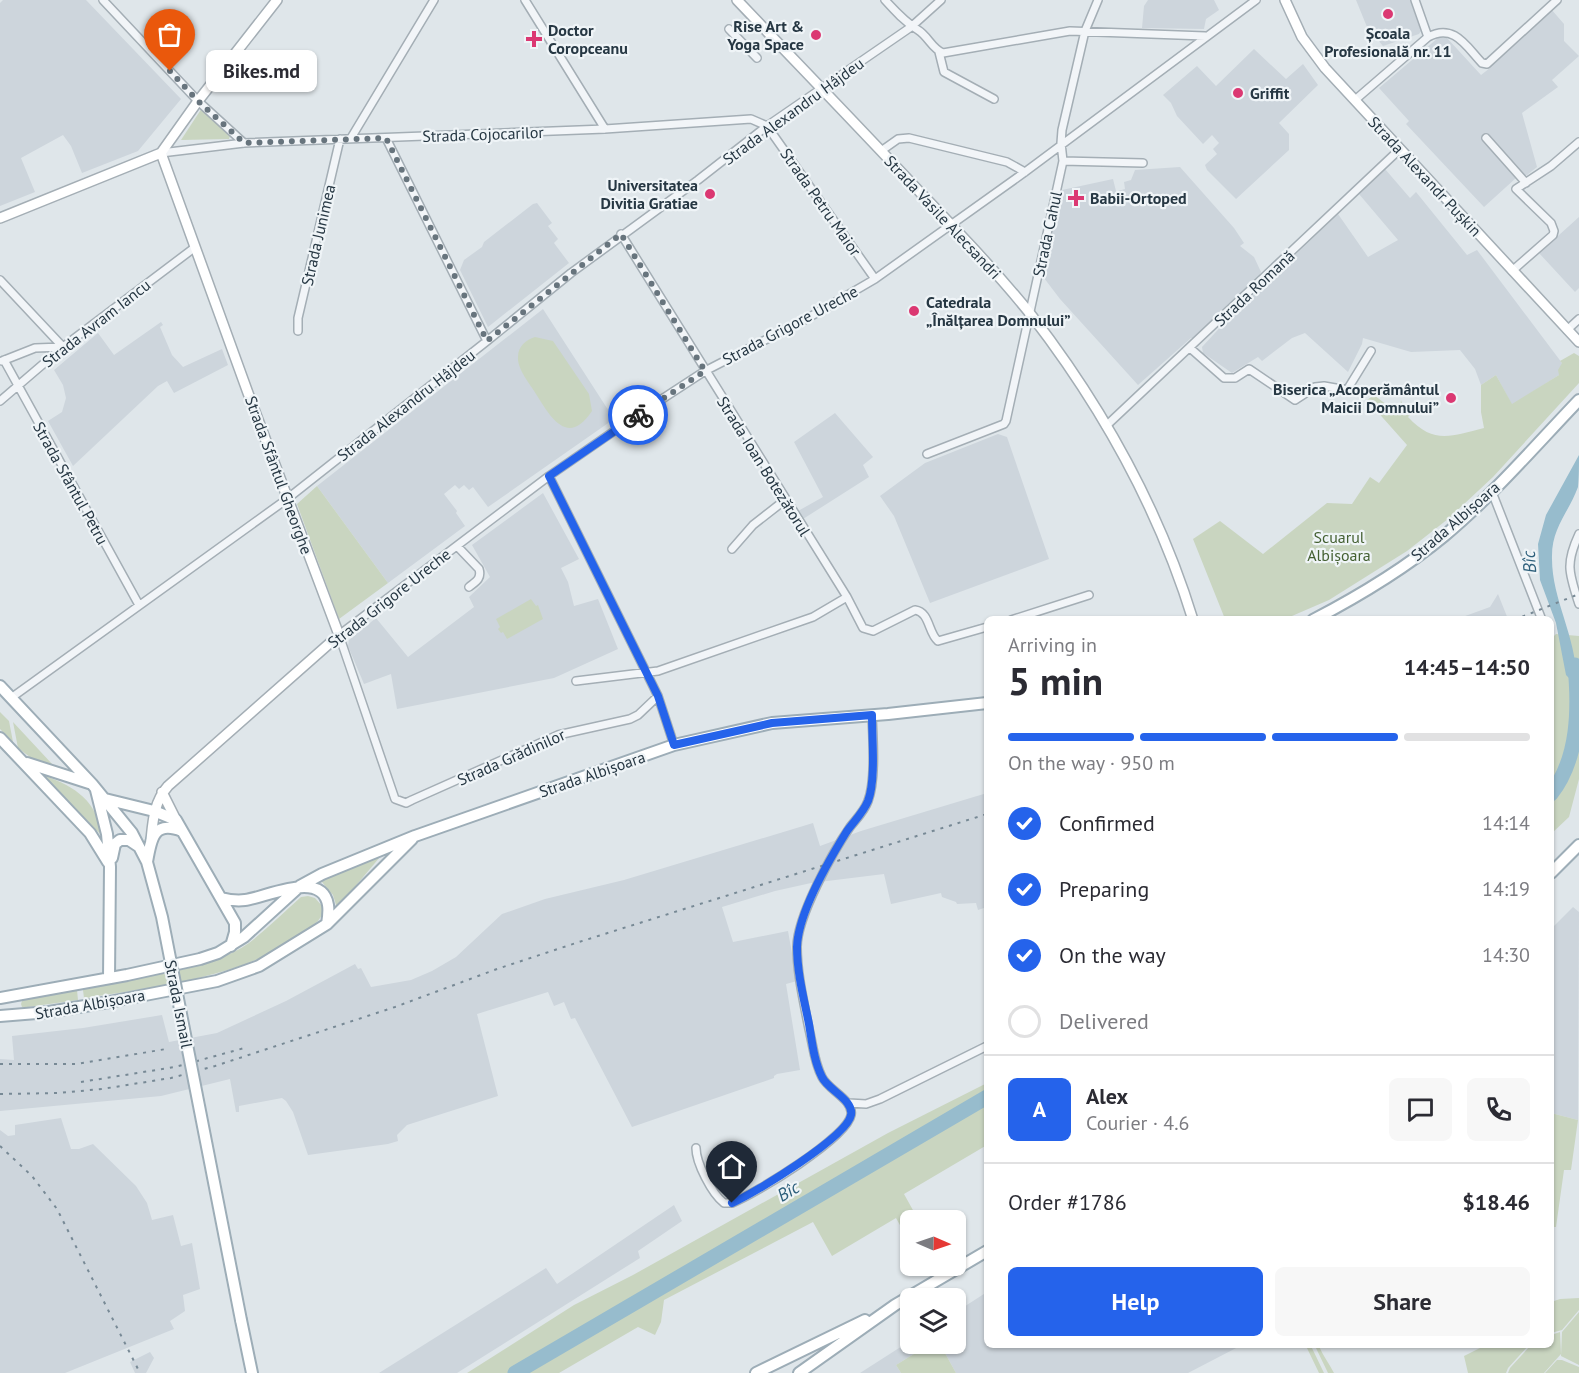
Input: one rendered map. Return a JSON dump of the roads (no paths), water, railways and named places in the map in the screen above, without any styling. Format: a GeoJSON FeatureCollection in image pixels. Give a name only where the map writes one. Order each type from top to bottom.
{"type":"FeatureCollection","features":[{"type":"Feature","properties":{"kind":"main road"},"geometry":{"type":"LineString","coordinates":[[0,218],[161,153],[198,101],[277,0]]}},
{"type":"Feature","properties":{"kind":"main road","name":"Strada Vasile Alecsandri"},"geometry":{"type":"LineString","coordinates":[[737,0],[995,272],[1030,314],[1076,376],[1107,426],[1141,489],[1178,571],[1192,616]]}},
{"type":"Feature","properties":{"kind":"main road","name":"Strada Alexandr Pușkin"},"geometry":{"type":"LineString","coordinates":[[1285,0],[1297,27],[1316,58],[1579,342]]}},
{"type":"Feature","properties":{"kind":"main road","name":"Strada Sfântul Gheorghe"},"geometry":{"type":"LineString","coordinates":[[161,153],[194,248],[339,635]]}},
{"type":"Feature","properties":{"kind":"main road","name":"Strada Albișoara"},"geometry":{"type":"LineString","coordinates":[[1320,616],[1382,581],[1442,537],[1492,492],[1579,400]]}},
{"type":"Feature","properties":{"kind":"main road","name":"Strada Grigore Ureche"},"geometry":{"type":"LineString","coordinates":[[151,840],[154,811],[162,792],[173,780],[339,635]]}},
{"type":"Feature","properties":{"kind":"main road","name":"Strada Ismail"},"geometry":{"type":"LineString","coordinates":[[0,686],[105,799],[128,827],[147,862],[162,917],[252,1373]]}},
{"type":"Feature","properties":{"kind":"main road","name":"Strada Albișoara"},"geometry":{"type":"LineString","coordinates":[[0,998],[109,978],[201,959],[218,953],[250,932],[300,886],[322,874],[416,836],[674,745],[772,723],[984,703]]}},
{"type":"Feature","properties":{"kind":"main road"},"geometry":{"type":"LineString","coordinates":[[0,738],[90,833],[110,867]]}},
{"type":"Feature","properties":{"kind":"main road"},"geometry":{"type":"LineString","coordinates":[[24,762],[94,787],[107,834],[110,867],[109,978]]}},
{"type":"Feature","properties":{"kind":"main road"},"geometry":{"type":"LineString","coordinates":[[162,792],[235,923],[231,946]]}},
{"type":"Feature","properties":{"kind":"main road"},"geometry":{"type":"LineString","coordinates":[[105,799],[154,811],[176,820]]}},
{"type":"Feature","properties":{"kind":"main road"},"geometry":{"type":"LineString","coordinates":[[147,862],[151,840],[163,828],[169,827],[182,831]]}},
{"type":"Feature","properties":{"kind":"main road","name":"Strada Albișoara"},"geometry":{"type":"LineString","coordinates":[[0,1016],[24,1015],[90,1005],[244,973],[276,957],[327,924],[416,836]]}},
{"type":"Feature","properties":{"kind":"main road"},"geometry":{"type":"LineString","coordinates":[[110,867],[117,842],[124,839],[140,847]]}},
{"type":"Feature","properties":{"kind":"main road"},"geometry":{"type":"LineString","coordinates":[[1554,870],[1579,845]]}},
{"type":"Feature","properties":{"kind":"main road"},"geometry":{"type":"LineString","coordinates":[[222,898],[238,901],[300,886],[315,888],[326,898],[327,924]]}},
{"type":"Feature","properties":{"kind":"main road"},"geometry":{"type":"LineString","coordinates":[[19,994],[16,999],[16,1009],[24,1015]]}},
{"type":"Feature","properties":{"kind":"main road"},"geometry":{"type":"LineString","coordinates":[[756,1373],[895,1305],[984,1253]]}},
{"type":"Feature","properties":{"kind":"main road"},"geometry":{"type":"LineString","coordinates":[[799,1373],[895,1305]]}},
{"type":"Feature","properties":{"kind":"street"},"geometry":{"type":"LineString","coordinates":[[103,0],[198,101],[244,143]]}},
{"type":"Feature","properties":{"kind":"street"},"geometry":{"type":"LineString","coordinates":[[351,138],[434,0]]}},
{"type":"Feature","properties":{"kind":"street"},"geometry":{"type":"LineString","coordinates":[[525,0],[605,129]]}},
{"type":"Feature","properties":{"kind":"street"},"geometry":{"type":"LineString","coordinates":[[885,0],[911,27],[919,30],[939,52],[944,72],[994,99]]}},
{"type":"Feature","properties":{"kind":"street","name":"Strada Alexandru Hâjdeu"},"geometry":{"type":"LineString","coordinates":[[11,698],[287,499],[621,234],[698,180],[767,126],[924,18],[941,0]]}},
{"type":"Feature","properties":{"kind":"street","name":"Strada Cahul"},"geometry":{"type":"LineString","coordinates":[[927,454],[1004,424],[1006,421],[1063,161],[1062,130],[1085,31],[1098,0]]}},
{"type":"Feature","properties":{"kind":"street","name":"Strada Grigore Ureche"},"geometry":{"type":"LineString","coordinates":[[339,635],[549,476],[705,371],[808,318],[875,279],[1025,172],[1256,0]]}},
{"type":"Feature","properties":{"kind":"street"},"geometry":{"type":"LineString","coordinates":[[1415,0],[1428,37]]}},
{"type":"Feature","properties":{"kind":"street"},"geometry":{"type":"LineString","coordinates":[[1355,100],[1428,37],[1440,32],[1448,32],[1456,36],[1482,63],[1487,64],[1557,0]]}},
{"type":"Feature","properties":{"kind":"street"},"geometry":{"type":"LineString","coordinates":[[729,29],[757,58]]}},
{"type":"Feature","properties":{"kind":"street"},"geometry":{"type":"LineString","coordinates":[[939,52],[953,53],[1070,31],[1205,36]]}},
{"type":"Feature","properties":{"kind":"street","name":"Strada Cojocarilor"},"geometry":{"type":"LineString","coordinates":[[161,153],[244,143],[605,129],[751,119],[767,126]]}},
{"type":"Feature","properties":{"kind":"street","name":"Strada Petru Maior"},"geometry":{"type":"LineString","coordinates":[[767,126],[875,279]]}},
{"type":"Feature","properties":{"kind":"street"},"geometry":{"type":"LineString","coordinates":[[386,138],[487,341]]}},
{"type":"Feature","properties":{"kind":"street"},"geometry":{"type":"LineString","coordinates":[[881,151],[898,139],[909,138],[1007,162],[1025,172]]}},
{"type":"Feature","properties":{"kind":"street"},"geometry":{"type":"LineString","coordinates":[[1486,138],[1526,183]]}},
{"type":"Feature","properties":{"kind":"street","name":"Strada Junimea"},"geometry":{"type":"LineString","coordinates":[[298,331],[298,318],[340,139]]}},
{"type":"Feature","properties":{"kind":"street"},"geometry":{"type":"LineString","coordinates":[[1512,271],[1553,235],[1554,231],[1551,223],[1516,189],[1551,166],[1579,142]]}},
{"type":"Feature","properties":{"kind":"street","name":"Strada Romană"},"geometry":{"type":"LineString","coordinates":[[1107,426],[1400,149]]}},
{"type":"Feature","properties":{"kind":"street"},"geometry":{"type":"LineString","coordinates":[[1063,161],[1143,163]]}},
{"type":"Feature","properties":{"kind":"street","name":"Strada Ioan Botezătorul"},"geometry":{"type":"LineString","coordinates":[[621,234],[847,597],[863,628],[873,631],[915,610],[921,611],[924,615],[934,638],[938,641],[984,628]]}},
{"type":"Feature","properties":{"kind":"street","name":"Strada Avram Iancu"},"geometry":{"type":"LineString","coordinates":[[0,401],[63,346],[194,248]]}},
{"type":"Feature","properties":{"kind":"street"},"geometry":{"type":"LineString","coordinates":[[0,280],[63,346]]}},
{"type":"Feature","properties":{"kind":"street"},"geometry":{"type":"LineString","coordinates":[[1567,330],[1579,319]]}},
{"type":"Feature","properties":{"kind":"street"},"geometry":{"type":"LineString","coordinates":[[2,361],[35,348],[63,346]]}},
{"type":"Feature","properties":{"kind":"street"},"geometry":{"type":"LineString","coordinates":[[1190,348],[1224,378],[1235,378],[1249,369],[1295,400],[1316,387],[1347,390],[1371,351]]}},
{"type":"Feature","properties":{"kind":"street","name":"Strada Sfântul Petru"},"geometry":{"type":"LineString","coordinates":[[2,361],[139,605]]}},
{"type":"Feature","properties":{"kind":"street"},"geometry":{"type":"LineString","coordinates":[[549,476],[658,696],[674,745]]}},
{"type":"Feature","properties":{"kind":"street"},"geometry":{"type":"LineString","coordinates":[[1492,492],[1540,616]]}},
{"type":"Feature","properties":{"kind":"street"},"geometry":{"type":"LineString","coordinates":[[732,549],[753,525],[785,500]]}},
{"type":"Feature","properties":{"kind":"street"},"geometry":{"type":"LineString","coordinates":[[1579,534],[1568,566],[1579,604]]}},
{"type":"Feature","properties":{"kind":"street"},"geometry":{"type":"LineString","coordinates":[[457,546],[481,574],[479,579],[469,587]]}},
{"type":"Feature","properties":{"kind":"street"},"geometry":{"type":"LineString","coordinates":[[1023,616],[1089,595]]}},
{"type":"Feature","properties":{"kind":"street"},"geometry":{"type":"LineString","coordinates":[[576,681],[658,671],[813,618],[847,597]]}},
{"type":"Feature","properties":{"kind":"street","name":"Strada Sfântul Gheorghe"},"geometry":{"type":"LineString","coordinates":[[339,635],[395,799]]}},
{"type":"Feature","properties":{"kind":"street","name":"Strada Grădinilor"},"geometry":{"type":"LineString","coordinates":[[395,799],[400,802],[412,800],[558,735],[630,719],[638,715],[658,696]]}},
{"type":"Feature","properties":{"kind":"street"},"geometry":{"type":"LineString","coordinates":[[872,715],[873,750],[868,801],[827,864],[799,932],[797,948],[803,995],[817,1068],[824,1082],[849,1103],[859,1104],[872,1102],[984,1047]]}},
{"type":"Feature","properties":{"kind":"street"},"geometry":{"type":"LineString","coordinates":[[696,1148],[698,1162],[716,1195],[724,1203],[732,1203],[810,1156],[838,1134],[845,1127],[851,1115],[849,1103]]}},
{"type":"Feature","properties":{"kind":"water"},"geometry":{"type":"Polygon","coordinates":[[[1579,455],[1578,487],[1557,530],[1552,548],[1553,575],[1574,653],[1576,685],[1566,675],[1556,623],[1540,580],[1538,544],[1546,515],[1579,455]]]}},
{"type":"Feature","properties":{"kind":"waterway","name":"Bîc"},"geometry":{"type":"LineString","coordinates":[[1554,789],[1567,765],[1575,732],[1577,715],[1575,665]]}},
{"type":"Feature","properties":{"kind":"waterway","name":"Bîc"},"geometry":{"type":"LineString","coordinates":[[1572,754],[1579,748]]}},
{"type":"Feature","properties":{"kind":"waterway","name":"Bîc"},"geometry":{"type":"LineString","coordinates":[[515,1373],[984,1099]]}},
{"type":"Feature","properties":{"kind":"railway"},"geometry":{"type":"LineString","coordinates":[[1524,616],[1579,594]]}},
{"type":"Feature","properties":{"kind":"railway"},"geometry":{"type":"LineString","coordinates":[[0,1094],[58,1093],[102,1089],[171,1078],[215,1066],[395,1007],[497,969],[579,942],[984,815]]}},
{"type":"Feature","properties":{"kind":"railway"},"geometry":{"type":"LineString","coordinates":[[81,1082],[175,1067],[248,1047]]}},
{"type":"Feature","properties":{"kind":"railway"},"geometry":{"type":"LineString","coordinates":[[0,1064],[77,1064],[166,1049]]}},
{"type":"Feature","properties":{"kind":"railway"},"geometry":{"type":"LineString","coordinates":[[0,1146],[32,1176],[57,1209],[140,1373]]}},
{"type":"Feature","properties":{"kind":"place","name":"Școala Profesională nr. 11"},"geometry":{"type":"Point","coordinates":[1388,14]}},
{"type":"Feature","properties":{"kind":"place","name":"Rise Art & Yoga Space"},"geometry":{"type":"Point","coordinates":[816,35]}},
{"type":"Feature","properties":{"kind":"place","name":"Doctor Coropceanu"},"geometry":{"type":"Point","coordinates":[534,39]}},
{"type":"Feature","properties":{"kind":"place","name":"Bikes.md"},"geometry":{"type":"Point","coordinates":[170,71]}},
{"type":"Feature","properties":{"kind":"place","name":"Griffit"},"geometry":{"type":"Point","coordinates":[1238,93]}},
{"type":"Feature","properties":{"kind":"place","name":"Universitatea Divitia Gratiae"},"geometry":{"type":"Point","coordinates":[710,194]}},
{"type":"Feature","properties":{"kind":"place","name":"Babii-Ortoped"},"geometry":{"type":"Point","coordinates":[1076,198]}},
{"type":"Feature","properties":{"kind":"place","name":"Catedrala „Înălțarea Domnului”"},"geometry":{"type":"Point","coordinates":[914,311]}},
{"type":"Feature","properties":{"kind":"place","name":"Biserica „Acoperământul Maicii Domnului”"},"geometry":{"type":"Point","coordinates":[1451,398]}},
{"type":"Feature","properties":{"kind":"park label","name":"Scuarul Albișoara"},"geometry":{"type":"Point","coordinates":[1339,546]}}]}
